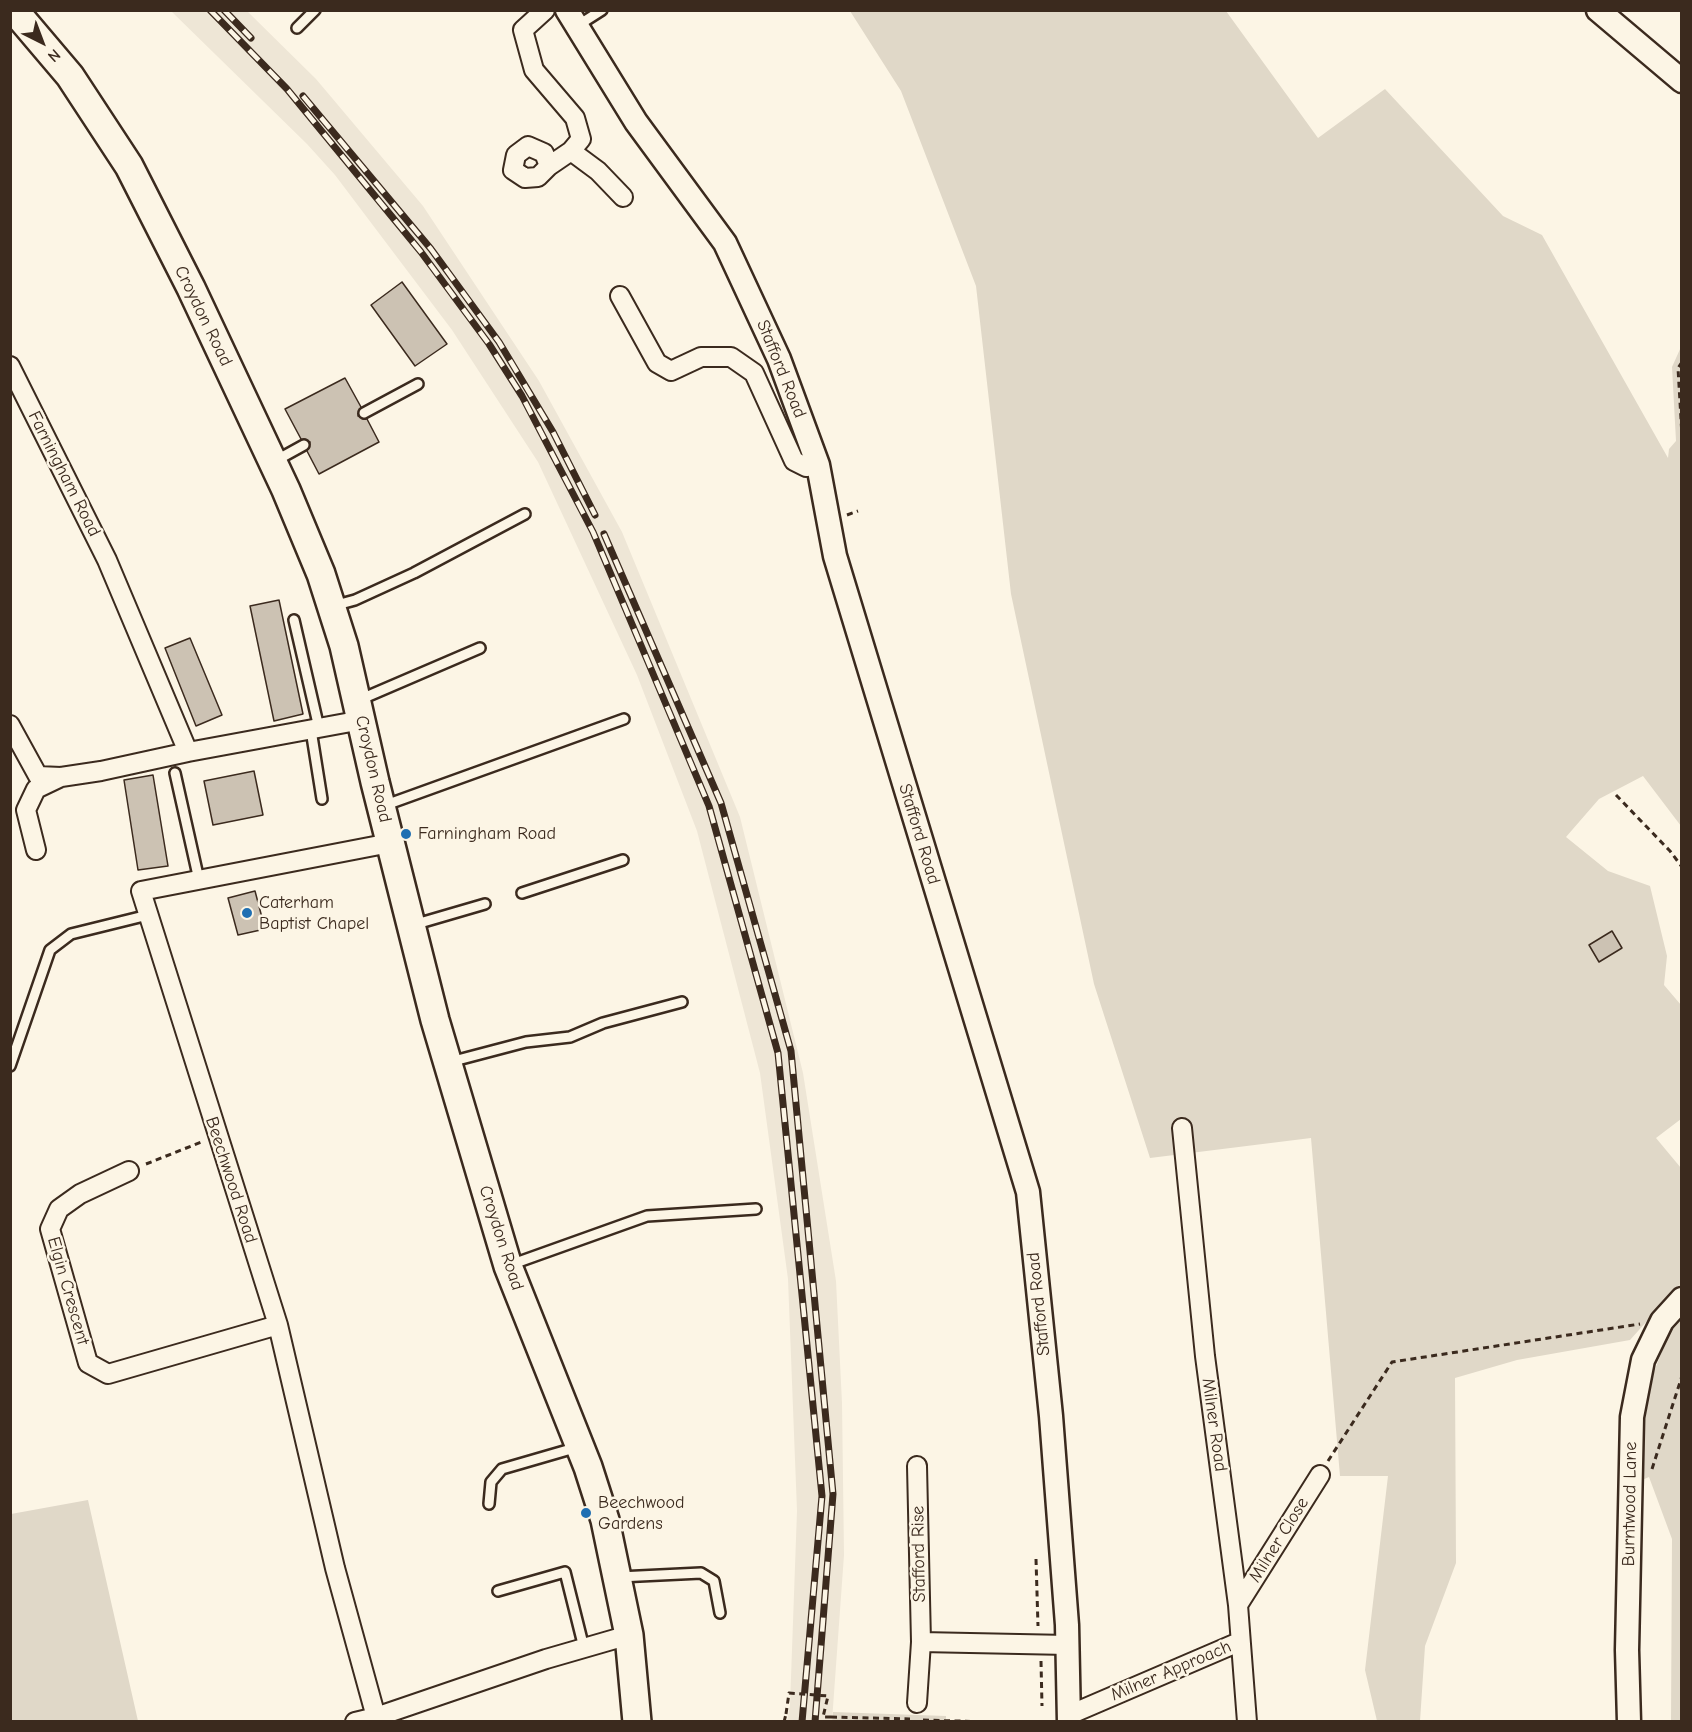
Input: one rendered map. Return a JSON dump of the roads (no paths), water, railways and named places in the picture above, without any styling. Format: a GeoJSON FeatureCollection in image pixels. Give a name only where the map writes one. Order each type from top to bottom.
{"type":"FeatureCollection","features":[{"type":"Feature","properties":{"kind":"main road","name":"Croydon Road"},"geometry":{"type":"LineString","coordinates":[[14,10],[70,76],[129,166],[273,462],[321,574],[344,646],[381,807],[448,1063],[508,1266],[580,1447],[605,1520],[619,1577],[629,1635],[638,1722]]}},
{"type":"Feature","properties":{"kind":"street"},"geometry":{"type":"LineString","coordinates":[[545,10],[523,30],[534,70],[575,118],[581,138],[572,151],[549,166]]}},
{"type":"Feature","properties":{"kind":"street"},"geometry":{"type":"LineString","coordinates":[[1598,10],[1682,81]]}},
{"type":"Feature","properties":{"kind":"street","name":"Stafford Road"},"geometry":{"type":"LineString","coordinates":[[572,18],[636,122],[725,243],[779,359],[818,465],[835,556],[1028,1192],[1051,1416],[1067,1635],[1069,1718]]}},
{"type":"Feature","properties":{"kind":"street"},"geometry":{"type":"LineString","coordinates":[[572,151],[598,171],[623,197]]}},
{"type":"Feature","properties":{"kind":"street"},"geometry":{"type":"LineString","coordinates":[[620,296],[657,363],[671,371],[701,357],[731,357],[754,374],[794,462],[806,467],[818,465]]}},
{"type":"Feature","properties":{"kind":"street","name":"Farningham Road"},"geometry":{"type":"LineString","coordinates":[[10,366],[107,560],[188,752]]}},
{"type":"Feature","properties":{"kind":"street"},"geometry":{"type":"LineString","coordinates":[[10,725],[38,776],[61,777],[315,729],[359,711]]}},
{"type":"Feature","properties":{"kind":"street"},"geometry":{"type":"LineString","coordinates":[[36,850],[26,810],[36,789],[61,777]]}},
{"type":"Feature","properties":{"kind":"street","name":"Beechwood Road"},"geometry":{"type":"LineString","coordinates":[[376,1717],[335,1568],[278,1325],[141,891],[390,843]]}},
{"type":"Feature","properties":{"kind":"street","name":"Milner Road"},"geometry":{"type":"LineString","coordinates":[[1182,1128],[1205,1356],[1238,1605],[1239,1642],[1247,1722]]}},
{"type":"Feature","properties":{"kind":"street","name":"Elgin Crescent"},"geometry":{"type":"LineString","coordinates":[[129,1171],[80,1194],[59,1209],[50,1229],[88,1363],[108,1374],[278,1325]]}},
{"type":"Feature","properties":{"kind":"street","name":"Burntwood Lane"},"geometry":{"type":"LineString","coordinates":[[1629,1722],[1627,1650],[1632,1417],[1643,1360],[1662,1321],[1682,1299]]}},
{"type":"Feature","properties":{"kind":"street","name":"Stafford Rise"},"geometry":{"type":"LineString","coordinates":[[917,1466],[921,1642],[917,1703]]}},
{"type":"Feature","properties":{"kind":"street","name":"Milner Close"},"geometry":{"type":"LineString","coordinates":[[1238,1605],[1320,1475]]}},
{"type":"Feature","properties":{"kind":"street"},"geometry":{"type":"LineString","coordinates":[[355,1722],[629,1635]]}},
{"type":"Feature","properties":{"kind":"street"},"geometry":{"type":"LineString","coordinates":[[921,1642],[1041,1644],[1067,1635]]}},
{"type":"Feature","properties":{"kind":"street","name":"Milner Approach"},"geometry":{"type":"LineString","coordinates":[[1069,1718],[1239,1642]]}},
{"type":"Feature","properties":{"kind":"lane"},"geometry":{"type":"LineString","coordinates":[[297,28],[315,10]]}},
{"type":"Feature","properties":{"kind":"lane"},"geometry":{"type":"LineString","coordinates":[[572,18],[602,10]]}},
{"type":"Feature","properties":{"kind":"lane"},"geometry":{"type":"LineString","coordinates":[[364,413],[418,384]]}},
{"type":"Feature","properties":{"kind":"lane"},"geometry":{"type":"LineString","coordinates":[[273,462],[304,445]]}},
{"type":"Feature","properties":{"kind":"lane"},"geometry":{"type":"LineString","coordinates":[[332,606],[355,600],[414,573],[525,514]]}},
{"type":"Feature","properties":{"kind":"lane"},"geometry":{"type":"LineString","coordinates":[[294,620],[315,729],[322,799]]}},
{"type":"Feature","properties":{"kind":"lane"},"geometry":{"type":"LineString","coordinates":[[359,711],[480,648]]}},
{"type":"Feature","properties":{"kind":"lane"},"geometry":{"type":"LineString","coordinates":[[381,807],[624,719]]}},
{"type":"Feature","properties":{"kind":"lane"},"geometry":{"type":"LineString","coordinates":[[175,773],[199,880]]}},
{"type":"Feature","properties":{"kind":"lane"},"geometry":{"type":"LineString","coordinates":[[522,893],[623,860]]}},
{"type":"Feature","properties":{"kind":"lane"},"geometry":{"type":"LineString","coordinates":[[411,925],[485,904]]}},
{"type":"Feature","properties":{"kind":"lane"},"geometry":{"type":"LineString","coordinates":[[10,1066],[50,950],[71,934],[148,915]]}},
{"type":"Feature","properties":{"kind":"lane"},"geometry":{"type":"LineString","coordinates":[[448,1063],[526,1042],[570,1037],[603,1023],[682,1002]]}},
{"type":"Feature","properties":{"kind":"lane"},"geometry":{"type":"LineString","coordinates":[[508,1266],[647,1216],[756,1209]]}},
{"type":"Feature","properties":{"kind":"lane"},"geometry":{"type":"LineString","coordinates":[[489,1504],[492,1482],[495,1475],[502,1469],[580,1447]]}},
{"type":"Feature","properties":{"kind":"lane"},"geometry":{"type":"LineString","coordinates":[[498,1590],[565,1572],[584,1648]]}},
{"type":"Feature","properties":{"kind":"lane"},"geometry":{"type":"LineString","coordinates":[[619,1577],[701,1573],[714,1581],[720,1613]]}},
{"type":"Feature","properties":{"kind":"railway"},"geometry":{"type":"LineString","coordinates":[[210,10],[287,89],[421,252],[489,344],[522,396],[593,532],[709,806],[778,1053],[822,1496],[802,1722]]}},
{"type":"Feature","properties":{"kind":"railway"},"geometry":{"type":"LineString","coordinates":[[224,10],[251,38]]}},
{"type":"Feature","properties":{"kind":"railway"},"geometry":{"type":"LineString","coordinates":[[303,96],[431,249],[499,342],[553,432],[595,515]]}},
{"type":"Feature","properties":{"kind":"railway"},"geometry":{"type":"LineString","coordinates":[[604,534],[721,803],[791,1051],[833,1494],[815,1722]]}},
{"type":"Feature","properties":{"kind":"place","name":"Farningham Road"},"geometry":{"type":"Point","coordinates":[406,834]}},
{"type":"Feature","properties":{"kind":"place","name":"Caterham Baptist Chapel"},"geometry":{"type":"Point","coordinates":[247,913]}},
{"type":"Feature","properties":{"kind":"place","name":"Beechwood Gardens"},"geometry":{"type":"Point","coordinates":[586,1513]}}]}
